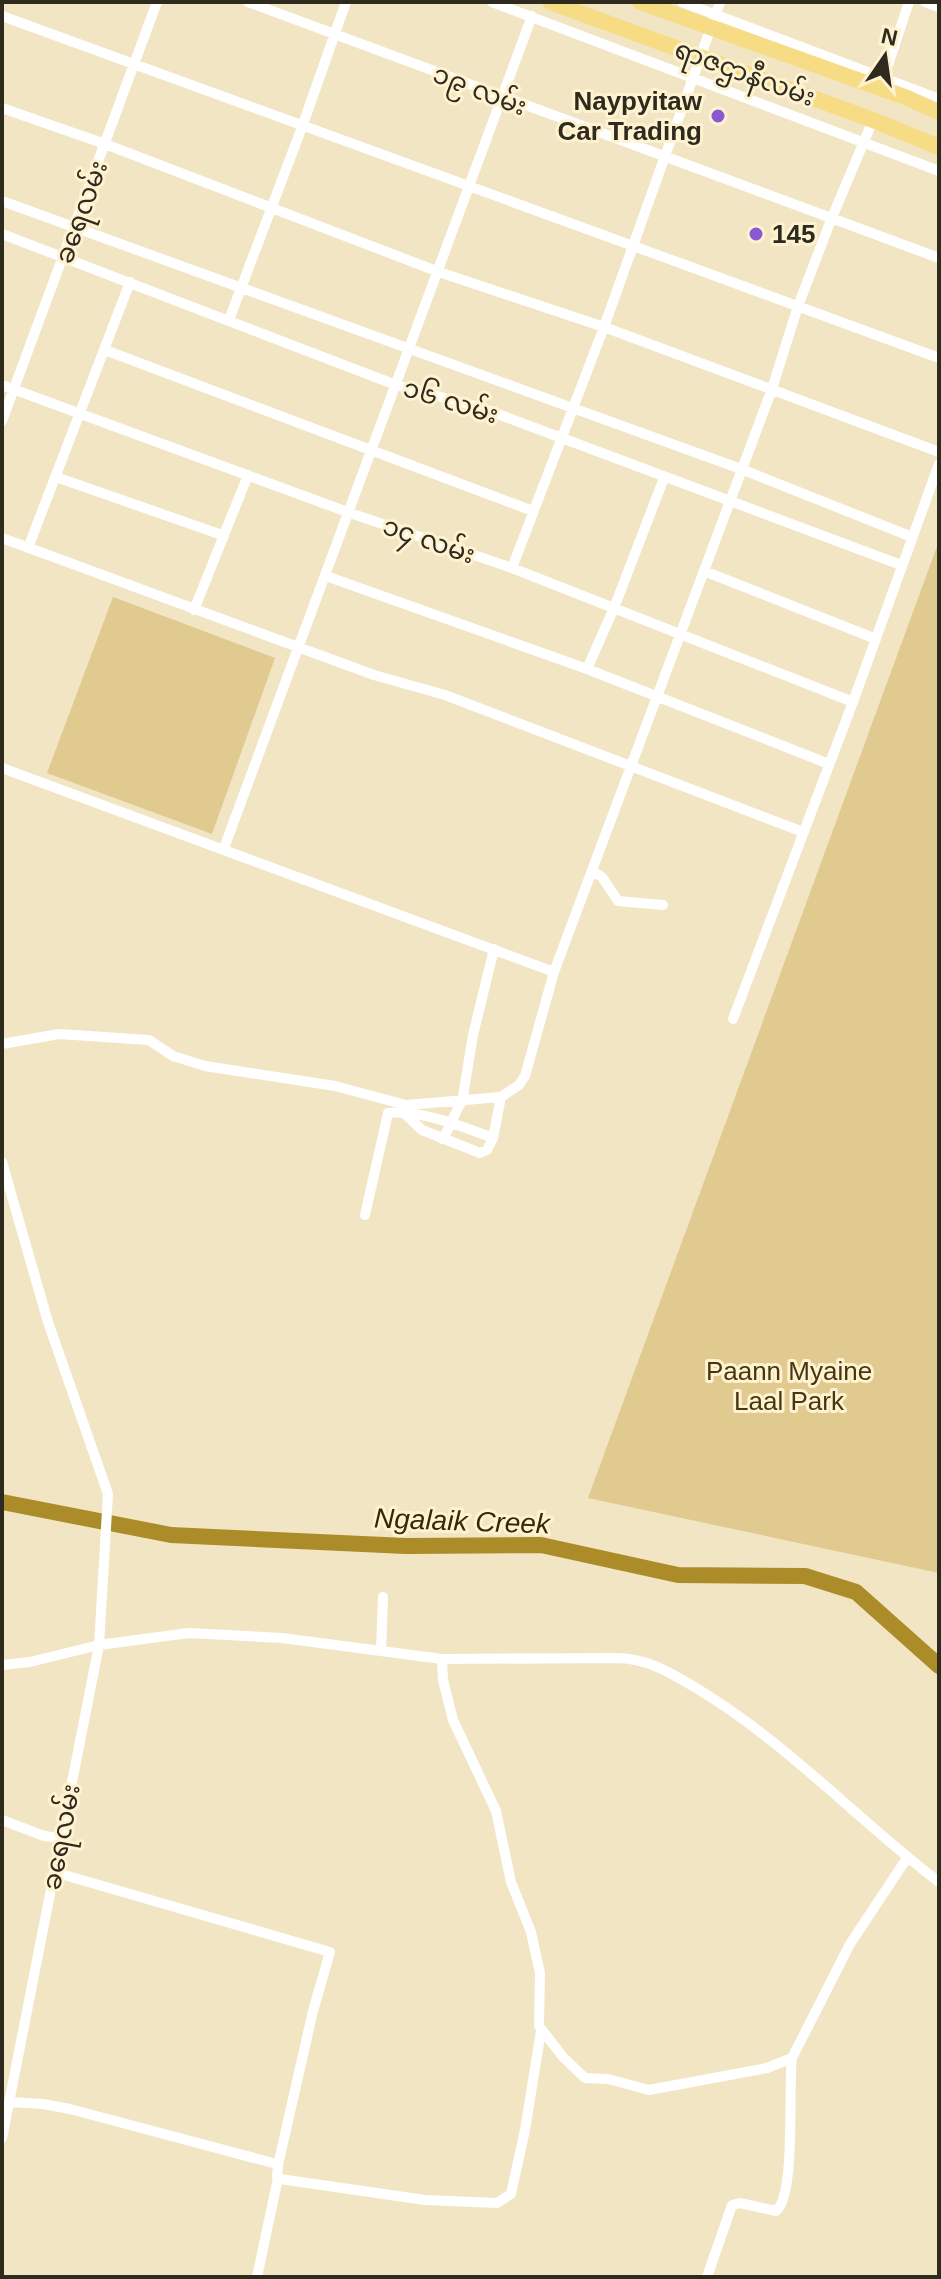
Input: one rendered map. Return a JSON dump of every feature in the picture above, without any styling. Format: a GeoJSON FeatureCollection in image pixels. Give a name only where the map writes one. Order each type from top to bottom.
{"type":"FeatureCollection","features":[{"type":"Feature","properties":{"kind":"main road","name":"ရာဇဌာနီလမ်း"},"geometry":{"type":"LineString","coordinates":[[550,2],[939,147]]}},
{"type":"Feature","properties":{"kind":"main road","name":"ရာဇဌာနီလမ်း"},"geometry":{"type":"LineString","coordinates":[[640,2],[713,20],[882,82],[939,112]]}},
{"type":"Feature","properties":{"kind":"street","name":"ခရေလမ်း"},"geometry":{"type":"LineString","coordinates":[[2,421],[157,2]]}},
{"type":"Feature","properties":{"kind":"street","name":"၁၉ လမ်း"},"geometry":{"type":"LineString","coordinates":[[248,2],[939,258]]}},
{"type":"Feature","properties":{"kind":"street"},"geometry":{"type":"LineString","coordinates":[[229,320],[346,2]]}},
{"type":"Feature","properties":{"kind":"street"},"geometry":{"type":"LineString","coordinates":[[492,2],[939,171]]}},
{"type":"Feature","properties":{"kind":"street"},"geometry":{"type":"LineString","coordinates":[[682,2],[713,20]]}},
{"type":"Feature","properties":{"kind":"street"},"geometry":{"type":"LineString","coordinates":[[512,568],[604,327],[720,2]]}},
{"type":"Feature","properties":{"kind":"street"},"geometry":{"type":"LineString","coordinates":[[909,2],[882,82],[939,99]]}},
{"type":"Feature","properties":{"kind":"street"},"geometry":{"type":"LineString","coordinates":[[925,2],[939,7]]}},
{"type":"Feature","properties":{"kind":"street"},"geometry":{"type":"LineString","coordinates":[[2,16],[469,188],[634,244],[939,358]]}},
{"type":"Feature","properties":{"kind":"street"},"geometry":{"type":"LineString","coordinates":[[224,848],[532,16]]}},
{"type":"Feature","properties":{"kind":"street"},"geometry":{"type":"LineString","coordinates":[[2,108],[105,144],[439,272],[604,327],[939,452]]}},
{"type":"Feature","properties":{"kind":"street"},"geometry":{"type":"LineString","coordinates":[[365,1215],[386,1116],[405,1109],[501,1097],[519,1085],[525,1076],[554,972],[772,389],[798,306],[873,120]]}},
{"type":"Feature","properties":{"kind":"street"},"geometry":{"type":"LineString","coordinates":[[2,201],[741,469],[912,537]]}},
{"type":"Feature","properties":{"kind":"street","name":"၁၆ လမ်း"},"geometry":{"type":"LineString","coordinates":[[2,234],[396,385],[479,407],[901,565]]}},
{"type":"Feature","properties":{"kind":"street"},"geometry":{"type":"LineString","coordinates":[[28,548],[130,282]]}},
{"type":"Feature","properties":{"kind":"street"},"geometry":{"type":"LineString","coordinates":[[105,350],[533,511]]}},
{"type":"Feature","properties":{"kind":"street","name":"၁၄ လမ်း"},"geometry":{"type":"LineString","coordinates":[[2,385],[350,513],[512,568],[853,702]]}},
{"type":"Feature","properties":{"kind":"street"},"geometry":{"type":"LineString","coordinates":[[733,1019],[939,464]]}},
{"type":"Feature","properties":{"kind":"street"},"geometry":{"type":"LineString","coordinates":[[194,610],[248,475]]}},
{"type":"Feature","properties":{"kind":"street"},"geometry":{"type":"LineString","coordinates":[[56,477],[222,535]]}},
{"type":"Feature","properties":{"kind":"street"},"geometry":{"type":"LineString","coordinates":[[587,669],[664,478]]}},
{"type":"Feature","properties":{"kind":"street"},"geometry":{"type":"LineString","coordinates":[[2,538],[374,675],[445,695],[803,832]]}},
{"type":"Feature","properties":{"kind":"street"},"geometry":{"type":"LineString","coordinates":[[704,571],[876,639]]}},
{"type":"Feature","properties":{"kind":"street"},"geometry":{"type":"LineString","coordinates":[[326,576],[587,669],[829,764]]}},
{"type":"Feature","properties":{"kind":"street"},"geometry":{"type":"LineString","coordinates":[[2,768],[554,972]]}},
{"type":"Feature","properties":{"kind":"street"},"geometry":{"type":"LineString","coordinates":[[592,871],[602,877],[618,901],[663,905]]}},
{"type":"Feature","properties":{"kind":"street"},"geometry":{"type":"LineString","coordinates":[[442,1139],[453,1124],[462,1102],[473,1035],[494,949]]}},
{"type":"Feature","properties":{"kind":"street"},"geometry":{"type":"LineString","coordinates":[[2,1044],[59,1034],[149,1040],[173,1056],[205,1066],[335,1086],[493,1138]]}},
{"type":"Feature","properties":{"kind":"street"},"geometry":{"type":"LineString","coordinates":[[405,1109],[422,1130],[480,1153],[487,1150],[493,1138],[501,1097]]}},
{"type":"Feature","properties":{"kind":"street","name":"ခရေလမ်း"},"geometry":{"type":"LineString","coordinates":[[2,1162],[48,1322],[108,1494],[99,1645],[2,2138]]}},
{"type":"Feature","properties":{"kind":"street"},"geometry":{"type":"LineString","coordinates":[[381,1650],[383,1597]]}},
{"type":"Feature","properties":{"kind":"street"},"geometry":{"type":"LineString","coordinates":[[2,1665],[30,1662],[99,1645],[189,1633],[282,1638],[442,1659],[631,1658],[663,1668],[722,1704],[778,1744],[907,1858],[939,1882]]}},
{"type":"Feature","properties":{"kind":"street"},"geometry":{"type":"LineString","coordinates":[[278,2178],[425,2200],[503,2201],[511,2194],[541,2031],[538,2020],[540,1973],[531,1932],[511,1882],[496,1811],[453,1720],[443,1680],[442,1659]]}},
{"type":"Feature","properties":{"kind":"street"},"geometry":{"type":"LineString","coordinates":[[2,1820],[44,1836],[60,1838]]}},
{"type":"Feature","properties":{"kind":"street"},"geometry":{"type":"LineString","coordinates":[[707,2277],[732,2205],[740,2203],[776,2211],[783,2202],[788,2170],[792,2058],[850,1944],[907,1858]]}},
{"type":"Feature","properties":{"kind":"street"},"geometry":{"type":"LineString","coordinates":[[54,1872],[330,1952],[313,2011],[278,2165],[257,2277]]}},
{"type":"Feature","properties":{"kind":"street"},"geometry":{"type":"LineString","coordinates":[[541,2031],[585,2078],[608,2079],[649,2090],[767,2068],[792,2058]]}},
{"type":"Feature","properties":{"kind":"street"},"geometry":{"type":"LineString","coordinates":[[9,2102],[70,2109],[278,2165]]}},
{"type":"Feature","properties":{"kind":"green space","name":"Paann Myaine Laal Park"},"geometry":{"type":"Polygon","coordinates":[[[939,541],[939,1573],[588,1498],[939,541]]]}},
{"type":"Feature","properties":{"kind":"green space"},"geometry":{"type":"Polygon","coordinates":[[[113,597],[275,658],[212,834],[47,773],[113,597]]]}},
{"type":"Feature","properties":{"kind":"waterway","name":"Ngalaik Creek"},"geometry":{"type":"LineString","coordinates":[[2,1502],[171,1535],[406,1546],[541,1545],[678,1575],[805,1576],[856,1592],[939,1666]]}},
{"type":"Feature","properties":{"kind":"place","name":"Naypyitaw Car Trading"},"geometry":{"type":"Point","coordinates":[718,116]}},
{"type":"Feature","properties":{"kind":"place","name":"145"},"geometry":{"type":"Point","coordinates":[756,234]}}]}
